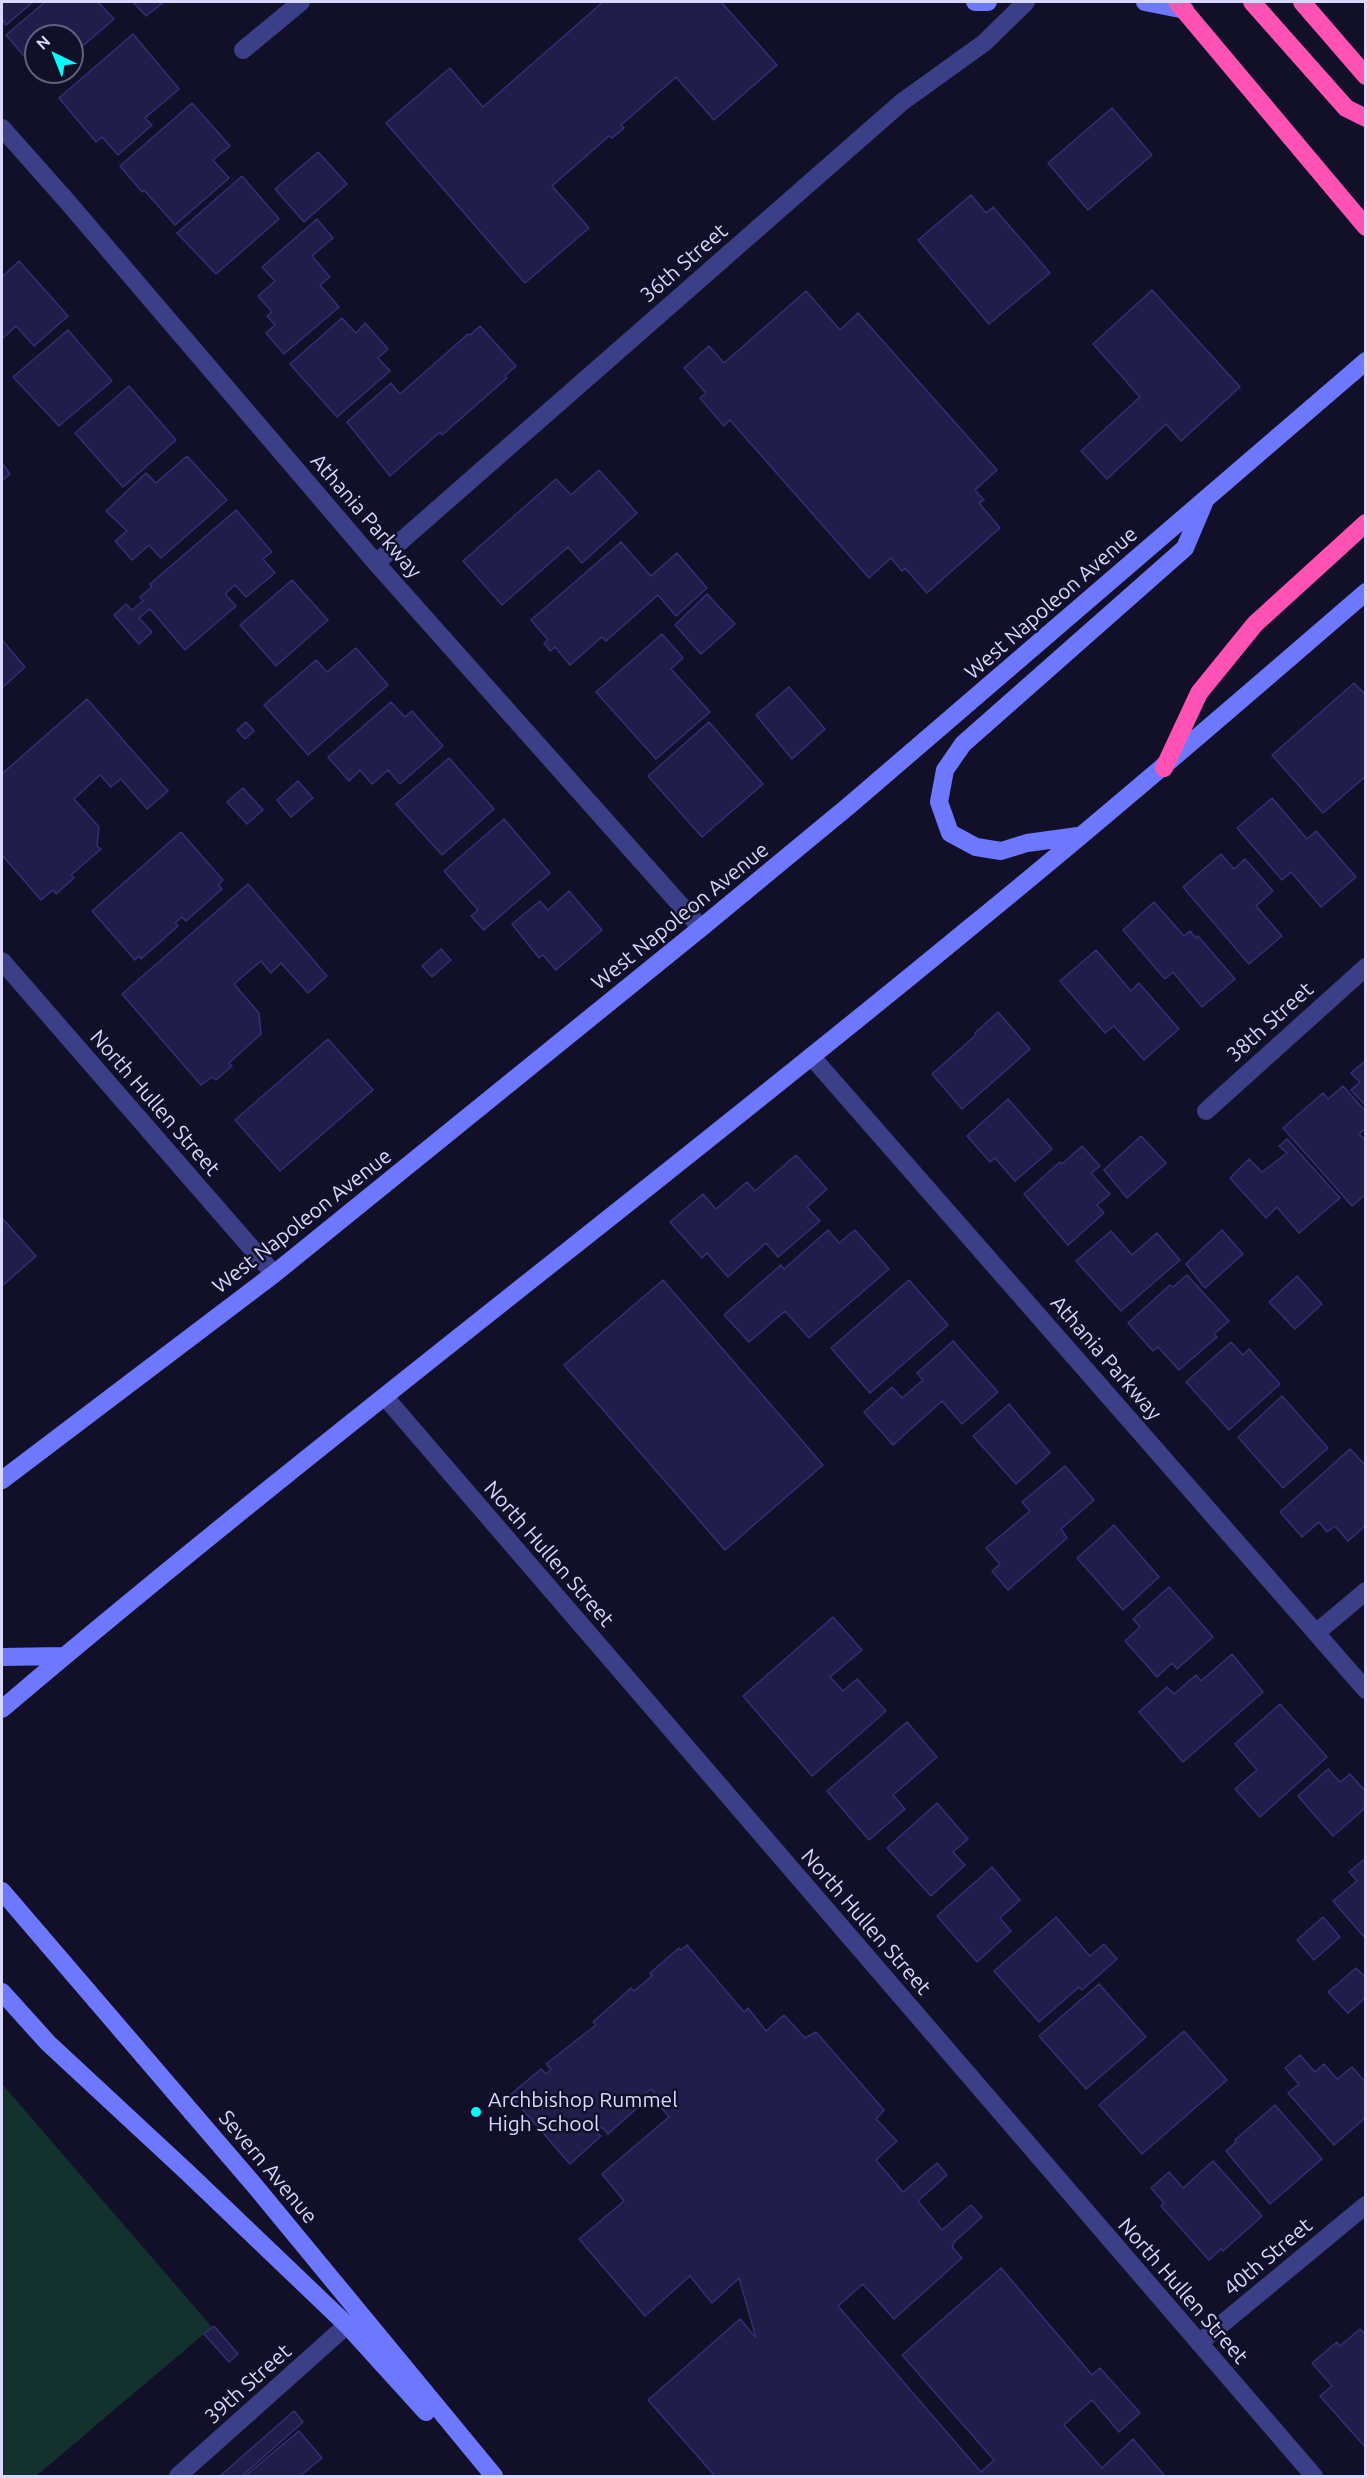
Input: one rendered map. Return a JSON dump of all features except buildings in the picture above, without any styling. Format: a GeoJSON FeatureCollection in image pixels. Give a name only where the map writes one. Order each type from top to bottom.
{"type":"FeatureCollection","features":[{"type":"Feature","properties":{"kind":"highway"},"geometry":{"type":"LineString","coordinates":[[1252,2],[1346,108],[1365,118]]}},
{"type":"Feature","properties":{"kind":"highway"},"geometry":{"type":"LineString","coordinates":[[1302,2],[1365,76]]}},
{"type":"Feature","properties":{"kind":"highway"},"geometry":{"type":"LineString","coordinates":[[1181,6],[1365,227]]}},
{"type":"Feature","properties":{"kind":"highway"},"geometry":{"type":"LineString","coordinates":[[1164,768],[1199,693],[1255,624],[1365,523]]}},
{"type":"Feature","properties":{"kind":"main road"},"geometry":{"type":"LineString","coordinates":[[975,2],[988,2]]}},
{"type":"Feature","properties":{"kind":"main road"},"geometry":{"type":"LineString","coordinates":[[1145,2],[1181,6]]}},
{"type":"Feature","properties":{"kind":"main road","name":"West Napoleon Avenue"},"geometry":{"type":"LineString","coordinates":[[2,1480],[274,1274],[701,928],[850,804],[1365,361]]}},
{"type":"Feature","properties":{"kind":"main road"},"geometry":{"type":"LineString","coordinates":[[1078,836],[1027,843],[1001,851],[976,847],[950,833],[939,802],[945,770],[963,744],[1185,548],[1206,498]]}},
{"type":"Feature","properties":{"kind":"main road"},"geometry":{"type":"LineString","coordinates":[[2,1708],[63,1656],[968,930],[1078,836],[1164,768],[1365,592]]}},
{"type":"Feature","properties":{"kind":"main road"},"geometry":{"type":"LineString","coordinates":[[2,1657],[63,1656]]}},
{"type":"Feature","properties":{"kind":"main road","name":"Severn Avenue"},"geometry":{"type":"LineString","coordinates":[[2,1891],[255,2186],[494,2476]]}},
{"type":"Feature","properties":{"kind":"main road"},"geometry":{"type":"LineString","coordinates":[[2,1992],[48,2043],[347,2325],[485,2476]]}},
{"type":"Feature","properties":{"kind":"street"},"geometry":{"type":"LineString","coordinates":[[243,50],[301,2]]}},
{"type":"Feature","properties":{"kind":"street","name":"36th Street"},"geometry":{"type":"LineString","coordinates":[[376,563],[902,102],[984,43],[1026,2]]}},
{"type":"Feature","properties":{"kind":"street","name":"Athania Parkway"},"geometry":{"type":"LineString","coordinates":[[2,128],[376,563],[701,928]]}},
{"type":"Feature","properties":{"kind":"street","name":"North Hullen Street"},"geometry":{"type":"LineString","coordinates":[[2,961],[274,1274]]}},
{"type":"Feature","properties":{"kind":"street","name":"38th Street"},"geometry":{"type":"LineString","coordinates":[[1206,1111],[1365,967]]}},
{"type":"Feature","properties":{"kind":"street","name":"Athania Parkway"},"geometry":{"type":"LineString","coordinates":[[811,1056],[1365,1690]]}},
{"type":"Feature","properties":{"kind":"street","name":"North Hullen Street"},"geometry":{"type":"LineString","coordinates":[[385,1397],[1314,2476]]}},
{"type":"Feature","properties":{"kind":"street"},"geometry":{"type":"LineString","coordinates":[[1316,1634],[1365,1591]]}},
{"type":"Feature","properties":{"kind":"street","name":"40th Street"},"geometry":{"type":"LineString","coordinates":[[1198,2343],[1365,2205]]}},
{"type":"Feature","properties":{"kind":"street","name":"39th Street"},"geometry":{"type":"LineString","coordinates":[[178,2476],[347,2325]]}},
{"type":"Feature","properties":{"kind":"green space"},"geometry":{"type":"Polygon","coordinates":[[[2,2084],[212,2327],[36,2476],[2,2476],[2,2084]]]}},
{"type":"Feature","properties":{"kind":"place","name":"Archbishop Rummel High School"},"geometry":{"type":"Point","coordinates":[476,2112]}}]}
